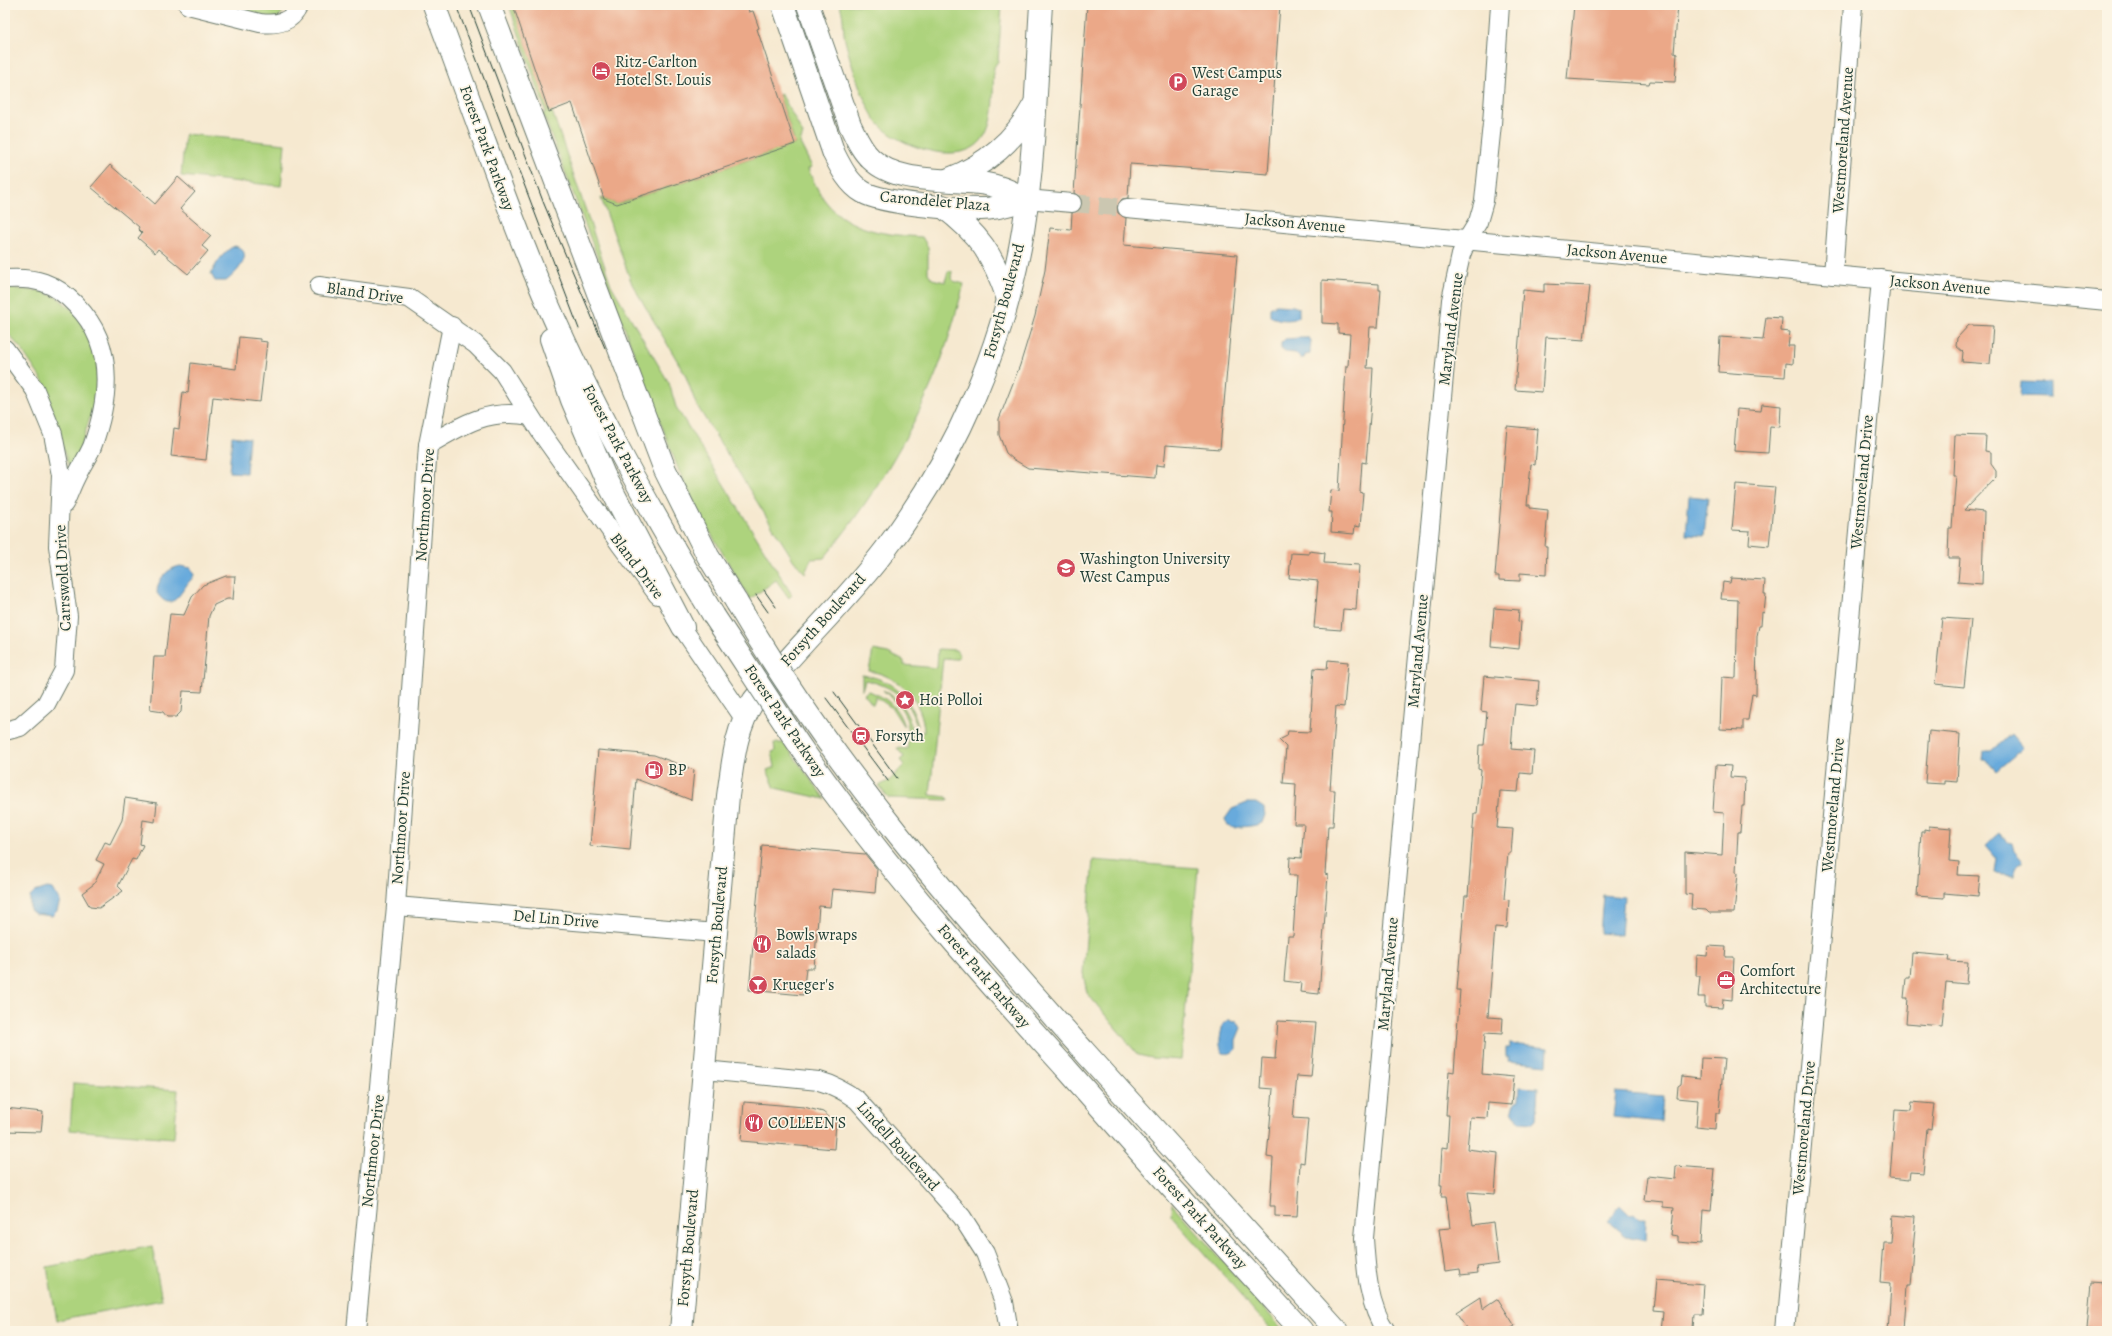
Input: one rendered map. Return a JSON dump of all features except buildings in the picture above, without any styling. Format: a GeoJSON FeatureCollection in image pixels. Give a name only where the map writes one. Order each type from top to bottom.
{"type":"FeatureCollection","features":[{"type":"Feature","properties":{"kind":"main road","name":"Forest Park Parkway"},"geometry":{"type":"LineString","coordinates":[[434,5],[525,250],[571,353],[604,421],[677,555],[714,616],[804,752],[904,883],[961,951],[1169,1185],[1302,1331]]}},
{"type":"Feature","properties":{"kind":"main road","name":"Forest Park Parkway"},"geometry":{"type":"LineString","coordinates":[[489,5],[665,470],[697,535],[737,603],[829,743],[892,827],[974,928],[1337,1331]]}},
{"type":"Feature","properties":{"kind":"main road","name":"Carondelet Plaza"},"geometry":{"type":"LineString","coordinates":[[783,5],[834,154],[841,169],[851,182],[863,192],[891,201],[982,209],[1008,205],[1026,199]]}},
{"type":"Feature","properties":{"kind":"main road","name":"Carondelet Plaza"},"geometry":{"type":"LineString","coordinates":[[808,5],[850,125],[859,144],[871,159],[885,169],[901,175],[986,184],[1011,192],[1026,199]]}},
{"type":"Feature","properties":{"kind":"main road","name":"Forsyth Boulevard"},"geometry":{"type":"LineString","coordinates":[[681,1331],[732,766],[743,717],[770,680],[841,602],[885,550],[935,474],[958,432],[980,383],[997,338],[1017,262],[1026,199],[1041,5]]}},
{"type":"Feature","properties":{"kind":"main road"},"geometry":{"type":"LineString","coordinates":[[946,180],[974,168],[996,152],[1027,118],[1034,104]]}},
{"type":"Feature","properties":{"kind":"main road"},"geometry":{"type":"LineString","coordinates":[[942,206],[965,224],[985,246],[995,264],[1008,299]]}},
{"type":"Feature","properties":{"kind":"main road"},"geometry":{"type":"LineString","coordinates":[[525,250],[554,351],[578,414],[604,476],[683,627]]}},
{"type":"Feature","properties":{"kind":"street"},"geometry":{"type":"LineString","coordinates":[[188,5],[260,23],[271,24],[283,23],[292,17],[299,5]]}},
{"type":"Feature","properties":{"kind":"street","name":"Maryland Avenue"},"geometry":{"type":"LineString","coordinates":[[1386,1331],[1373,1302],[1366,1271],[1364,1238],[1451,300],[1467,240],[1478,222],[1484,201],[1492,124],[1500,5]]}},
{"type":"Feature","properties":{"kind":"street","name":"Westmoreland Avenue"},"geometry":{"type":"LineString","coordinates":[[1834,275],[1853,5]]}},
{"type":"Feature","properties":{"kind":"street"},"geometry":{"type":"LineString","coordinates":[[1026,199],[1072,203]]}},
{"type":"Feature","properties":{"kind":"street","name":"Jackson Avenue"},"geometry":{"type":"LineString","coordinates":[[1127,208],[2107,301]]}},
{"type":"Feature","properties":{"kind":"street","name":"Carrswold Drive"},"geometry":{"type":"LineString","coordinates":[[5,279],[38,280],[64,292],[88,317],[103,350],[106,396],[92,447],[74,480],[60,517]]}},
{"type":"Feature","properties":{"kind":"street","name":"Westmoreland Drive"},"geometry":{"type":"LineString","coordinates":[[1785,1331],[1881,279]]}},
{"type":"Feature","properties":{"kind":"street","name":"Bland Drive"},"geometry":{"type":"LineString","coordinates":[[318,286],[409,298],[452,326],[475,344],[502,371],[530,416],[620,544],[683,627],[743,717]]}},
{"type":"Feature","properties":{"kind":"street","name":"Northmoor Drive"},"geometry":{"type":"LineString","coordinates":[[356,1331],[396,906],[428,445],[452,326]]}},
{"type":"Feature","properties":{"kind":"street","name":"Carrswold Drive"},"geometry":{"type":"LineString","coordinates":[[5,350],[35,390],[53,434],[61,475],[58,546],[68,616],[64,670],[46,704],[20,727],[5,732]]}},
{"type":"Feature","properties":{"kind":"street"},"geometry":{"type":"LineString","coordinates":[[428,445],[460,426],[490,414],[513,413],[530,416]]}},
{"type":"Feature","properties":{"kind":"street","name":"Del Lin Drive"},"geometry":{"type":"LineString","coordinates":[[396,906],[716,933]]}},
{"type":"Feature","properties":{"kind":"street","name":"Lindell Boulevard"},"geometry":{"type":"LineString","coordinates":[[704,1070],[806,1079],[832,1084],[857,1100],[962,1217],[985,1253],[1004,1302],[1009,1331]]}},
{"type":"Feature","properties":{"kind":"green space"},"geometry":{"type":"Polygon","coordinates":[[[226,5],[288,5],[278,18],[270,19],[226,5]]]}},
{"type":"Feature","properties":{"kind":"green space"},"geometry":{"type":"Polygon","coordinates":[[[509,5],[513,5],[549,111],[552,111],[611,285],[669,383],[676,407],[792,595],[789,598],[776,580],[750,599],[704,522],[679,471],[543,114],[546,112],[509,5]]]}},
{"type":"Feature","properties":{"kind":"green space"},"geometry":{"type":"Polygon","coordinates":[[[840,5],[1002,5],[998,61],[994,67],[992,113],[987,131],[983,138],[973,147],[960,152],[944,153],[910,145],[895,137],[883,128],[874,118],[854,71],[845,39],[840,5]]]}},
{"type":"Feature","properties":{"kind":"green space"},"geometry":{"type":"Polygon","coordinates":[[[779,94],[782,95],[803,134],[800,143],[812,167],[808,169],[814,182],[823,198],[835,212],[857,225],[870,230],[895,235],[922,237],[928,247],[928,273],[932,279],[945,282],[948,271],[952,271],[951,278],[953,281],[964,284],[937,371],[902,445],[873,492],[841,537],[824,558],[811,559],[805,573],[794,561],[696,404],[685,374],[632,284],[601,198],[617,204],[795,144],[779,94]]]}},
{"type":"Feature","properties":{"kind":"green space"},"geometry":{"type":"Polygon","coordinates":[[[185,134],[285,144],[281,186],[181,176],[185,134]]]}},
{"type":"Feature","properties":{"kind":"green space"},"geometry":{"type":"Polygon","coordinates":[[[5,288],[41,291],[58,298],[76,313],[98,354],[96,398],[76,462],[70,465],[68,465],[44,383],[22,350],[5,330],[5,288]]]}},
{"type":"Feature","properties":{"kind":"green space"},"geometry":{"type":"Polygon","coordinates":[[[938,649],[956,650],[960,656],[955,659],[943,658],[930,795],[947,797],[948,800],[888,798],[879,786],[890,780],[904,765],[900,760],[904,757],[897,748],[907,749],[909,736],[905,716],[899,705],[883,690],[899,702],[903,707],[909,719],[913,733],[924,732],[923,721],[920,710],[915,701],[900,684],[890,678],[869,671],[873,650],[888,653],[904,661],[904,665],[937,668],[938,649]]]}},
{"type":"Feature","properties":{"kind":"green space"},"geometry":{"type":"Polygon","coordinates":[[[862,675],[882,680],[899,691],[911,707],[918,726],[904,700],[893,690],[880,684],[865,680],[862,690],[862,675]]]}},
{"type":"Feature","properties":{"kind":"green space"},"geometry":{"type":"Polygon","coordinates":[[[868,691],[881,696],[891,704],[899,714],[904,727],[892,708],[876,697],[873,705],[864,694],[868,691]]]}},
{"type":"Feature","properties":{"kind":"green space"},"geometry":{"type":"Polygon","coordinates":[[[774,743],[784,743],[825,799],[775,788],[767,770],[775,767],[772,752],[775,751],[774,743]]]}},
{"type":"Feature","properties":{"kind":"green space"},"geometry":{"type":"Polygon","coordinates":[[[1093,860],[1198,868],[1181,1060],[1152,1058],[1138,1055],[1087,993],[1083,973],[1093,860]]]}},
{"type":"Feature","properties":{"kind":"green space"},"geometry":{"type":"Polygon","coordinates":[[[73,1083],[178,1090],[174,1138],[70,1130],[73,1083]]]}},
{"type":"Feature","properties":{"kind":"green space"},"geometry":{"type":"Polygon","coordinates":[[[1172,1204],[1284,1331],[1273,1331],[1171,1216],[1172,1204]]]}},
{"type":"Feature","properties":{"kind":"green space"},"geometry":{"type":"Polygon","coordinates":[[[152,1246],[162,1300],[57,1320],[47,1267],[152,1246]]]}},
{"type":"Feature","properties":{"kind":"water"},"geometry":{"type":"Polygon","coordinates":[[[235,246],[241,249],[244,253],[242,264],[239,269],[226,281],[215,281],[211,274],[215,266],[228,250],[235,246]]]}},
{"type":"Feature","properties":{"kind":"water"},"geometry":{"type":"Polygon","coordinates":[[[1276,305],[1293,306],[1299,308],[1299,317],[1292,320],[1284,320],[1276,319],[1270,316],[1270,308],[1276,305]]]}},
{"type":"Feature","properties":{"kind":"water"},"geometry":{"type":"Polygon","coordinates":[[[1309,338],[1311,340],[1310,354],[1305,355],[1304,358],[1300,358],[1295,353],[1285,352],[1281,349],[1281,343],[1285,339],[1309,338]]]}},
{"type":"Feature","properties":{"kind":"water"},"geometry":{"type":"Polygon","coordinates":[[[2021,382],[2050,383],[2050,397],[2020,396],[2021,382]]]}},
{"type":"Feature","properties":{"kind":"water"},"geometry":{"type":"Polygon","coordinates":[[[232,436],[249,438],[246,473],[229,472],[232,436]]]}},
{"type":"Feature","properties":{"kind":"water"},"geometry":{"type":"Polygon","coordinates":[[[1689,496],[1708,498],[1704,536],[1686,535],[1689,496]]]}},
{"type":"Feature","properties":{"kind":"water"},"geometry":{"type":"Polygon","coordinates":[[[180,566],[191,568],[194,575],[177,598],[170,602],[166,601],[157,593],[157,588],[163,576],[167,572],[180,566]]]}},
{"type":"Feature","properties":{"kind":"water"},"geometry":{"type":"Polygon","coordinates":[[[2011,734],[2023,748],[1996,771],[1986,760],[1983,760],[1984,751],[1992,751],[2011,734]]]}},
{"type":"Feature","properties":{"kind":"water"},"geometry":{"type":"Polygon","coordinates":[[[1247,803],[1256,803],[1264,808],[1265,815],[1262,823],[1234,828],[1228,826],[1225,819],[1232,809],[1247,803]]]}},
{"type":"Feature","properties":{"kind":"water"},"geometry":{"type":"Polygon","coordinates":[[[1999,833],[2007,842],[2012,843],[2014,851],[2023,861],[2014,868],[2014,875],[1994,873],[1996,858],[1985,845],[1999,833]]]}},
{"type":"Feature","properties":{"kind":"water"},"geometry":{"type":"Polygon","coordinates":[[[47,888],[53,889],[60,901],[57,911],[52,916],[35,914],[30,910],[30,897],[35,892],[47,888]]]}},
{"type":"Feature","properties":{"kind":"water"},"geometry":{"type":"Polygon","coordinates":[[[1603,895],[1624,897],[1621,935],[1600,933],[1603,895]]]}},
{"type":"Feature","properties":{"kind":"water"},"geometry":{"type":"Polygon","coordinates":[[[1228,1020],[1237,1021],[1241,1028],[1236,1040],[1236,1050],[1228,1054],[1223,1053],[1220,1043],[1223,1024],[1228,1020]]]}},
{"type":"Feature","properties":{"kind":"water"},"geometry":{"type":"Polygon","coordinates":[[[1510,1044],[1548,1048],[1547,1065],[1508,1061],[1509,1057],[1506,1057],[1506,1048],[1510,1048],[1510,1044]]]}},
{"type":"Feature","properties":{"kind":"water"},"geometry":{"type":"Polygon","coordinates":[[[1520,1087],[1538,1088],[1536,1120],[1533,1123],[1520,1122],[1512,1113],[1514,1106],[1519,1100],[1520,1087]]]}},
{"type":"Feature","properties":{"kind":"water"},"geometry":{"type":"Polygon","coordinates":[[[1616,1092],[1663,1096],[1661,1122],[1613,1117],[1616,1092]]]}},
{"type":"Feature","properties":{"kind":"water"},"geometry":{"type":"Polygon","coordinates":[[[1620,1205],[1630,1215],[1634,1213],[1639,1218],[1646,1218],[1645,1240],[1626,1236],[1607,1220],[1620,1205]]]}},
{"type":"Feature","properties":{"kind":"tunnel"},"geometry":{"type":"LineString","coordinates":[[1072,203],[1127,208]]}},
{"type":"Feature","properties":{"kind":"tram line"},"geometry":{"type":"LineString","coordinates":[[456,5],[579,329]]}},
{"type":"Feature","properties":{"kind":"tram line"},"geometry":{"type":"LineString","coordinates":[[469,5],[544,204],[605,348]]}},
{"type":"Feature","properties":{"kind":"tram line"},"geometry":{"type":"LineString","coordinates":[[764,590],[776,607]]}},
{"type":"Feature","properties":{"kind":"tram line"},"geometry":{"type":"LineString","coordinates":[[756,595],[768,612]]}},
{"type":"Feature","properties":{"kind":"tram line"},"geometry":{"type":"LineString","coordinates":[[834,692],[897,778]]}},
{"type":"Feature","properties":{"kind":"tram line"},"geometry":{"type":"LineString","coordinates":[[826,698],[888,781]]}},
{"type":"Feature","properties":{"kind":"place","name":"Ritz-Carlton Hotel St. Louis"},"geometry":{"type":"Point","coordinates":[601,71]}},
{"type":"Feature","properties":{"kind":"place","name":"West Campus Garage"},"geometry":{"type":"Point","coordinates":[1178,82]}},
{"type":"Feature","properties":{"kind":"place","name":"Washington University West Campus"},"geometry":{"type":"Point","coordinates":[1066,568]}},
{"type":"Feature","properties":{"kind":"place","name":"Hoi Polloi"},"geometry":{"type":"Point","coordinates":[905,700]}},
{"type":"Feature","properties":{"kind":"place","name":"Forsyth"},"geometry":{"type":"Point","coordinates":[861,736]}},
{"type":"Feature","properties":{"kind":"place","name":"BP"},"geometry":{"type":"Point","coordinates":[654,770]}},
{"type":"Feature","properties":{"kind":"place","name":"Bowls wraps salads"},"geometry":{"type":"Point","coordinates":[762,944]}},
{"type":"Feature","properties":{"kind":"place","name":"Comfort Architecture"},"geometry":{"type":"Point","coordinates":[1726,980]}},
{"type":"Feature","properties":{"kind":"place","name":"Krueger's"},"geometry":{"type":"Point","coordinates":[758,985]}},
{"type":"Feature","properties":{"kind":"place","name":"COLLEEN'S"},"geometry":{"type":"Point","coordinates":[754,1123]}}]}
